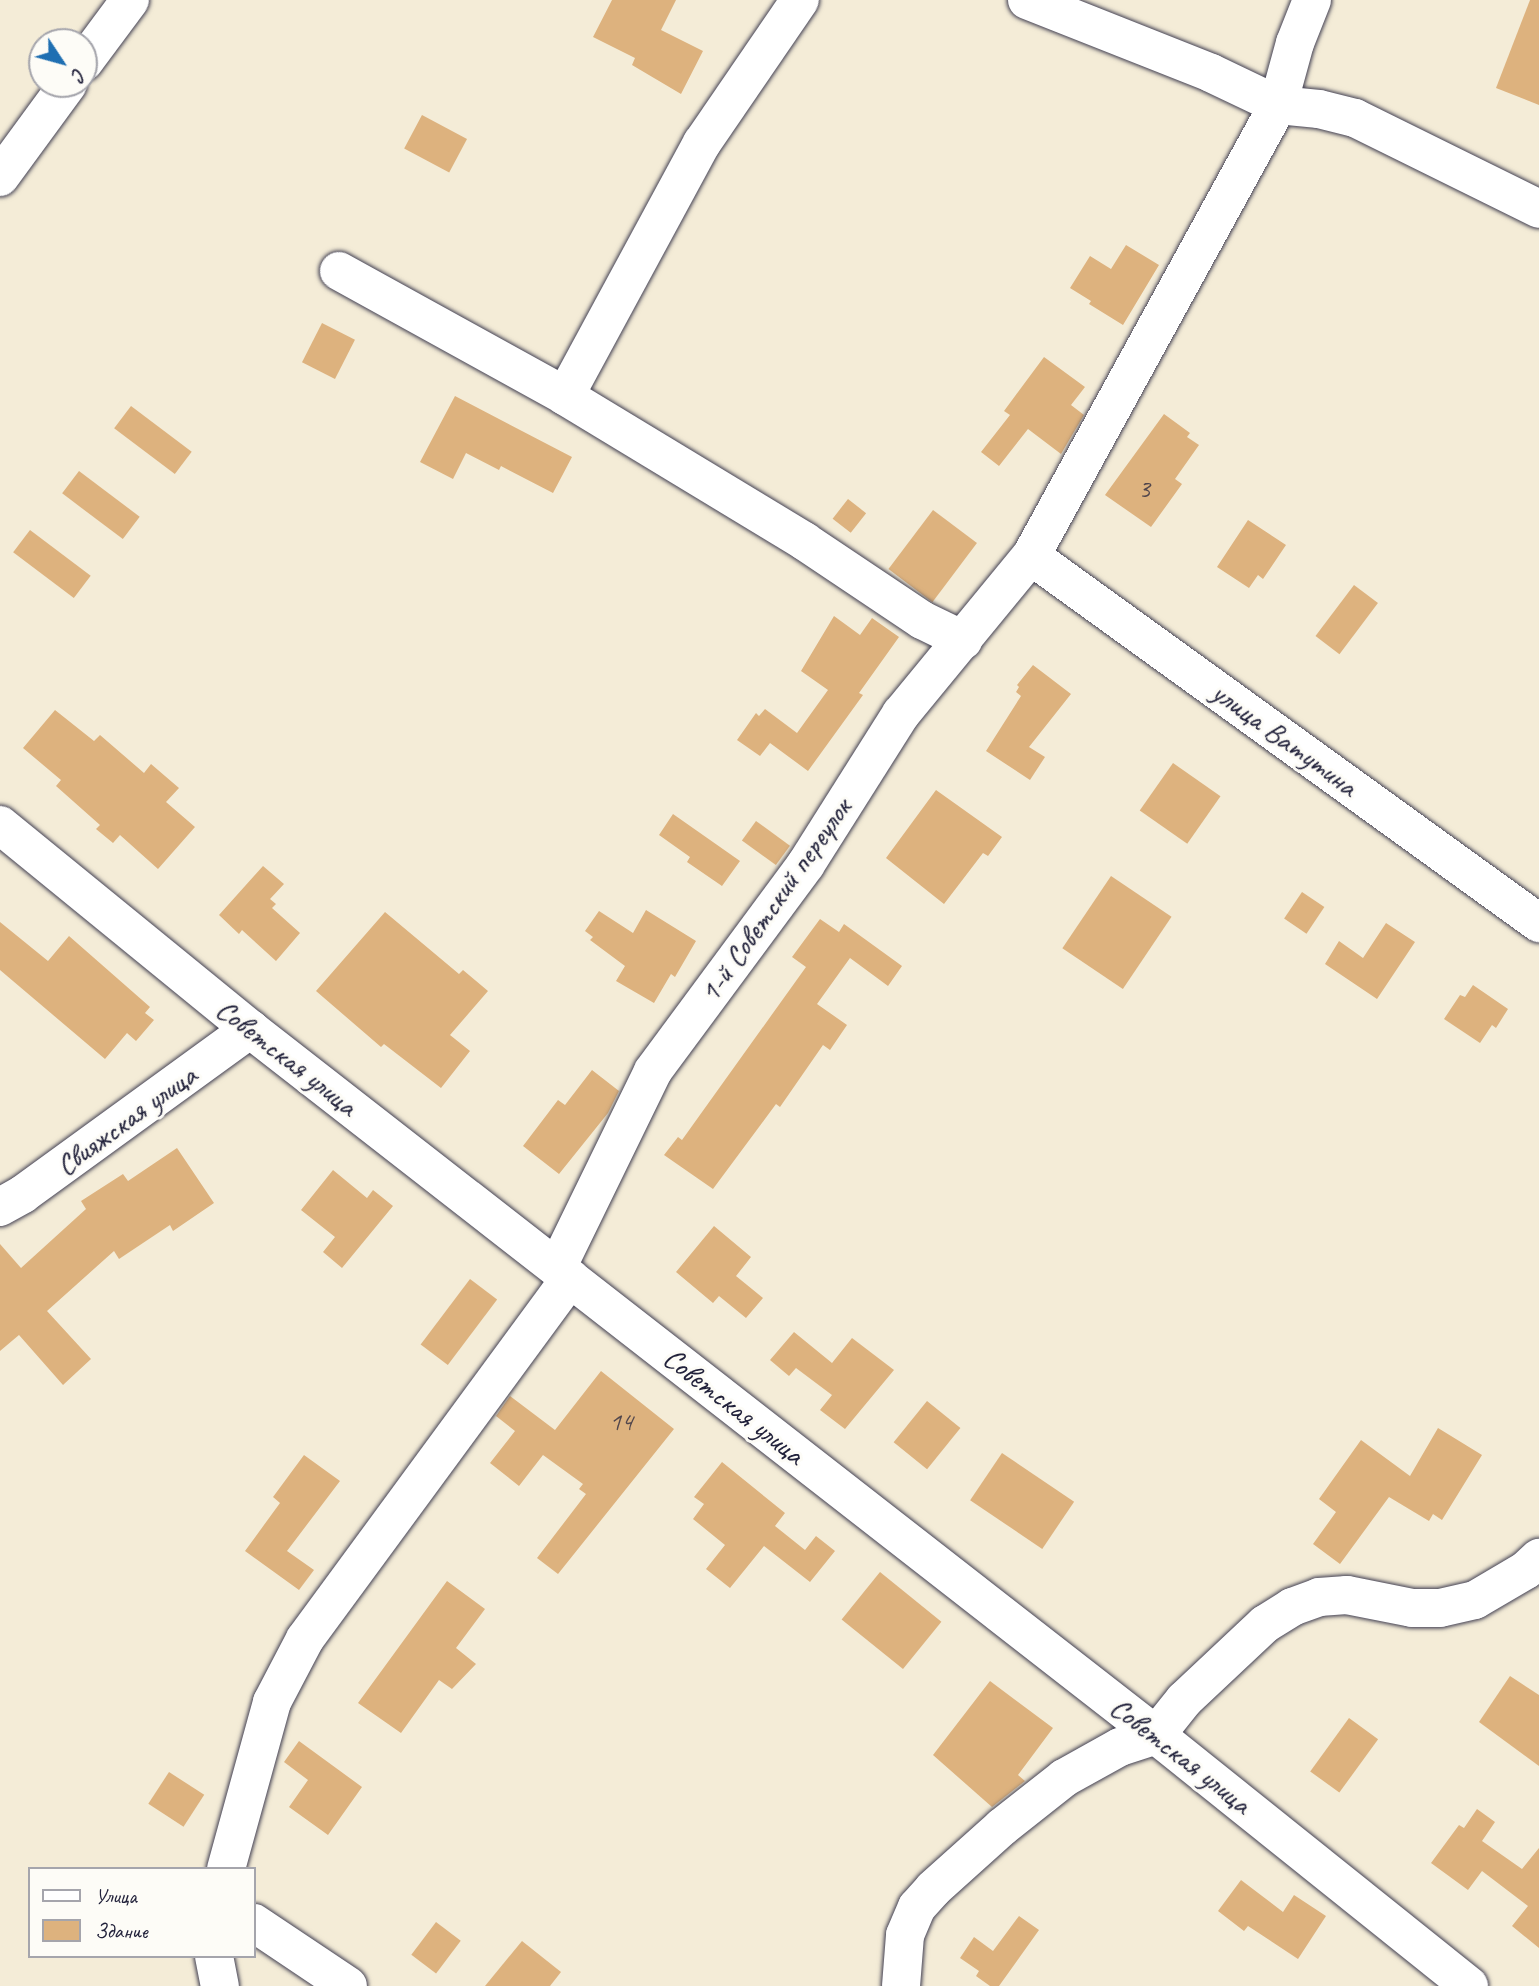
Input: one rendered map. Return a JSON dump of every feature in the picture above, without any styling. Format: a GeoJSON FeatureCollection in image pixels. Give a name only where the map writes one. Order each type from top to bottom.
{"type":"FeatureCollection","features":[{"type":"Feature","properties":{"kind":"street"},"geometry":{"type":"LineString","coordinates":[[98,43],[130,0]]}},
{"type":"Feature","properties":{"kind":"street"},"geometry":{"type":"LineString","coordinates":[[565,396],[702,143],[800,0]]}},
{"type":"Feature","properties":{"kind":"street"},"geometry":{"type":"LineString","coordinates":[[1027,0],[1210,73],[1278,105],[1319,109],[1355,118],[1539,209]]}},
{"type":"Feature","properties":{"kind":"street","name":"1-й Советский переулок"},"geometry":{"type":"LineString","coordinates":[[227,1867],[272,1702],[305,1639],[563,1273],[653,1071],[806,864],[901,714],[1031,556],[1278,105],[1295,43],[1312,0]]}},
{"type":"Feature","properties":{"kind":"street"},"geometry":{"type":"LineString","coordinates":[[0,177],[58,98]]}},
{"type":"Feature","properties":{"kind":"street"},"geometry":{"type":"LineString","coordinates":[[339,271],[565,396],[804,541],[922,620],[963,640]]}},
{"type":"Feature","properties":{"kind":"street","name":"улица Ватутина"},"geometry":{"type":"LineString","coordinates":[[1031,556],[1539,923]]}},
{"type":"Feature","properties":{"kind":"street","name":"Советская улица"},"geometry":{"type":"LineString","coordinates":[[0,825],[250,1029],[1156,1735],[1469,1986]]}},
{"type":"Feature","properties":{"kind":"street","name":"Свияжская улица"},"geometry":{"type":"LineString","coordinates":[[0,1208],[250,1029]]}},
{"type":"Feature","properties":{"kind":"street"},"geometry":{"type":"LineString","coordinates":[[901,1986],[905,1936],[917,1907],[933,1889],[1002,1826],[1064,1778],[1120,1747],[1156,1735],[1184,1700],[1265,1625],[1292,1607],[1319,1597],[1347,1595],[1412,1608],[1440,1608],[1475,1600],[1526,1570],[1539,1558]]}},
{"type":"Feature","properties":{"kind":"street"},"geometry":{"type":"LineString","coordinates":[[256,1924],[348,1986]]}},
{"type":"Feature","properties":{"kind":"street"},"geometry":{"type":"LineString","coordinates":[[215,1958],[219,1986]]}},
{"type":"Feature","properties":{"kind":"building"},"geometry":{"type":"Polygon","coordinates":[[[612,0],[676,0],[661,30],[703,51],[681,94],[632,65],[635,58],[593,37],[612,0]]]}},
{"type":"Feature","properties":{"kind":"building"},"geometry":{"type":"Polygon","coordinates":[[[1530,0],[1539,0],[1539,105],[1496,88],[1530,0]]]}},
{"type":"Feature","properties":{"kind":"building"},"geometry":{"type":"Polygon","coordinates":[[[422,115],[467,139],[449,172],[404,149],[422,115]]]}},
{"type":"Feature","properties":{"kind":"building"},"geometry":{"type":"Polygon","coordinates":[[[1126,245],[1159,265],[1123,325],[1089,304],[1091,301],[1070,288],[1090,256],[1111,269],[1126,245]]]}},
{"type":"Feature","properties":{"kind":"building"},"geometry":{"type":"Polygon","coordinates":[[[322,323],[355,340],[335,379],[302,362],[322,323]]]}},
{"type":"Feature","properties":{"kind":"building"},"geometry":{"type":"Polygon","coordinates":[[[1044,357],[1085,387],[1071,405],[1084,415],[1061,454],[1028,429],[999,466],[981,452],[1010,415],[1004,411],[1044,357]]]}},
{"type":"Feature","properties":{"kind":"building"},"geometry":{"type":"Polygon","coordinates":[[[455,396],[572,457],[553,493],[501,466],[499,470],[466,453],[453,479],[420,462],[455,396]]]}},
{"type":"Feature","properties":{"kind":"building"},"geometry":{"type":"Polygon","coordinates":[[[131,406],[192,452],[175,474],[114,428],[131,406]]]}},
{"type":"Feature","properties":{"kind":"building"},"geometry":{"type":"Polygon","coordinates":[[[1164,414],[1190,433],[1187,437],[1199,445],[1175,479],[1182,484],[1151,527],[1105,495],[1164,414]]]}},
{"type":"Feature","properties":{"kind":"building"},"geometry":{"type":"Polygon","coordinates":[[[79,471],[140,517],[123,539],[62,493],[79,471]]]}},
{"type":"Feature","properties":{"kind":"building"},"geometry":{"type":"Polygon","coordinates":[[[848,499],[866,513],[851,533],[833,519],[848,499]]]}},
{"type":"Feature","properties":{"kind":"building"},"geometry":{"type":"Polygon","coordinates":[[[933,510],[977,543],[932,602],[888,569],[933,510]]]}},
{"type":"Feature","properties":{"kind":"building"},"geometry":{"type":"Polygon","coordinates":[[[1248,520],[1286,545],[1263,579],[1258,575],[1249,588],[1217,567],[1248,520]]]}},
{"type":"Feature","properties":{"kind":"building"},"geometry":{"type":"Polygon","coordinates":[[[30,530],[91,576],[74,598],[13,552],[30,530]]]}},
{"type":"Feature","properties":{"kind":"building"},"geometry":{"type":"Polygon","coordinates":[[[1354,585],[1378,603],[1339,654],[1315,636],[1354,585]]]}},
{"type":"Feature","properties":{"kind":"building"},"geometry":{"type":"Polygon","coordinates":[[[834,616],[860,635],[872,618],[899,637],[859,693],[863,695],[808,771],[770,743],[760,756],[737,740],[756,713],[759,716],[765,709],[797,733],[828,690],[801,671],[834,616]]]}},
{"type":"Feature","properties":{"kind":"building"},"geometry":{"type":"Polygon","coordinates":[[[1033,665],[1071,694],[1029,747],[1045,757],[1030,780],[986,751],[1021,696],[1016,692],[1019,687],[1017,685],[1033,665]]]}},
{"type":"Feature","properties":{"kind":"building"},"geometry":{"type":"Polygon","coordinates":[[[55,710],[94,741],[100,735],[144,773],[151,764],[179,788],[166,802],[195,827],[158,869],[120,835],[113,843],[96,829],[100,825],[56,786],[61,780],[23,748],[55,710]]]}},
{"type":"Feature","properties":{"kind":"building"},"geometry":{"type":"Polygon","coordinates":[[[1173,763],[1221,796],[1187,844],[1140,811],[1173,763]]]}},
{"type":"Feature","properties":{"kind":"building"},"geometry":{"type":"Polygon","coordinates":[[[936,790],[1002,837],[988,856],[983,853],[944,904],[886,858],[936,790]]]}},
{"type":"Feature","properties":{"kind":"building"},"geometry":{"type":"Polygon","coordinates":[[[673,814],[740,861],[722,886],[687,862],[690,857],[659,835],[673,814]]]}},
{"type":"Feature","properties":{"kind":"building"},"geometry":{"type":"Polygon","coordinates":[[[756,821],[790,846],[776,865],[742,840],[756,821]]]}},
{"type":"Feature","properties":{"kind":"building"},"geometry":{"type":"Polygon","coordinates":[[[263,866],[284,884],[270,899],[276,904],[272,908],[300,933],[276,961],[242,930],[239,934],[219,915],[263,866]]]}},
{"type":"Feature","properties":{"kind":"building"},"geometry":{"type":"Polygon","coordinates":[[[1111,876],[1172,917],[1123,989],[1062,948],[1111,876]]]}},
{"type":"Feature","properties":{"kind":"building"},"geometry":{"type":"Polygon","coordinates":[[[1302,892],[1324,907],[1306,934],[1284,919],[1302,892]]]}},
{"type":"Feature","properties":{"kind":"building"},"geometry":{"type":"Polygon","coordinates":[[[646,910],[696,941],[675,977],[671,974],[654,1003],[616,981],[625,966],[590,940],[593,937],[585,931],[599,911],[633,933],[646,910]]]}},
{"type":"Feature","properties":{"kind":"building"},"geometry":{"type":"Polygon","coordinates":[[[385,912],[459,974],[463,970],[488,991],[450,1035],[470,1051],[441,1088],[384,1044],[381,1047],[316,991],[385,912]]]}},
{"type":"Feature","properties":{"kind":"building"},"geometry":{"type":"Polygon","coordinates":[[[820,919],[839,932],[844,924],[902,966],[888,986],[850,958],[817,1004],[847,1025],[830,1050],[823,1045],[780,1107],[776,1104],[713,1189],[664,1155],[678,1137],[682,1140],[806,967],[792,957],[820,919]]]}},
{"type":"Feature","properties":{"kind":"building"},"geometry":{"type":"Polygon","coordinates":[[[0,922],[48,961],[69,936],[150,1007],[145,1013],[154,1020],[136,1041],[127,1033],[105,1059],[0,970],[0,922]]]}},
{"type":"Feature","properties":{"kind":"building"},"geometry":{"type":"Polygon","coordinates":[[[1386,923],[1415,942],[1377,999],[1325,964],[1339,941],[1363,958],[1386,923]]]}},
{"type":"Feature","properties":{"kind":"building"},"geometry":{"type":"Polygon","coordinates":[[[1473,985],[1508,1009],[1496,1028],[1492,1025],[1480,1043],[1444,1019],[1460,995],[1465,997],[1473,985]]]}},
{"type":"Feature","properties":{"kind":"building"},"geometry":{"type":"Polygon","coordinates":[[[592,1070],[619,1091],[608,1113],[559,1174],[523,1146],[558,1100],[565,1105],[592,1070]]]}},
{"type":"Feature","properties":{"kind":"building"},"geometry":{"type":"Polygon","coordinates":[[[177,1148],[214,1203],[173,1231],[170,1225],[119,1259],[114,1251],[47,1311],[91,1359],[63,1385],[19,1335],[0,1351],[0,1244],[21,1268],[86,1209],[81,1201],[123,1174],[128,1181],[177,1148]]]}},
{"type":"Feature","properties":{"kind":"building"},"geometry":{"type":"Polygon","coordinates":[[[333,1170],[367,1198],[373,1190],[393,1206],[342,1268],[323,1252],[335,1237],[301,1210],[333,1170]]]}},
{"type":"Feature","properties":{"kind":"building"},"geometry":{"type":"Polygon","coordinates":[[[714,1226],[751,1257],[736,1276],[763,1298],[746,1318],[719,1296],[713,1303],[676,1272],[714,1226]]]}},
{"type":"Feature","properties":{"kind":"building"},"geometry":{"type":"Polygon","coordinates":[[[470,1279],[497,1299],[448,1365],[421,1344],[470,1279]]]}},
{"type":"Feature","properties":{"kind":"building"},"geometry":{"type":"Polygon","coordinates":[[[794,1332],[832,1363],[852,1338],[894,1370],[845,1429],[820,1410],[832,1395],[796,1368],[789,1376],[770,1360],[794,1332]]]}},
{"type":"Feature","properties":{"kind":"building"},"geometry":{"type":"Polygon","coordinates":[[[601,1371],[674,1429],[558,1574],[537,1558],[586,1494],[579,1489],[583,1484],[543,1455],[519,1486],[490,1463],[515,1431],[496,1416],[510,1396],[555,1430],[601,1371]]]}},
{"type":"Feature","properties":{"kind":"building"},"geometry":{"type":"Polygon","coordinates":[[[927,1401],[960,1428],[927,1469],[894,1442],[927,1401]]]}},
{"type":"Feature","properties":{"kind":"building"},"geometry":{"type":"Polygon","coordinates":[[[1438,1428],[1482,1455],[1442,1520],[1433,1514],[1429,1521],[1389,1497],[1340,1564],[1313,1544],[1336,1512],[1319,1499],[1361,1440],[1410,1476],[1438,1428]]]}},
{"type":"Feature","properties":{"kind":"building"},"geometry":{"type":"Polygon","coordinates":[[[1002,1453],[1074,1502],[1042,1549],[970,1500],[1002,1453]]]}},
{"type":"Feature","properties":{"kind":"building"},"geometry":{"type":"Polygon","coordinates":[[[304,1455],[340,1481],[287,1551],[314,1570],[299,1590],[245,1551],[280,1503],[273,1497],[304,1455]]]}},
{"type":"Feature","properties":{"kind":"building"},"geometry":{"type":"Polygon","coordinates":[[[722,1462],[785,1513],[775,1526],[805,1550],[816,1536],[835,1551],[810,1582],[764,1546],[730,1588],[706,1569],[725,1545],[693,1519],[704,1504],[694,1497],[722,1462]]]}},
{"type":"Feature","properties":{"kind":"building"},"geometry":{"type":"Polygon","coordinates":[[[880,1572],[941,1622],[903,1669],[842,1619],[880,1572]]]}},
{"type":"Feature","properties":{"kind":"building"},"geometry":{"type":"Polygon","coordinates":[[[447,1581],[485,1609],[456,1648],[476,1664],[452,1689],[439,1680],[401,1733],[358,1703],[447,1581]]]}},
{"type":"Feature","properties":{"kind":"building"},"geometry":{"type":"Polygon","coordinates":[[[1510,1676],[1539,1695],[1539,1766],[1479,1722],[1510,1676]]]}},
{"type":"Feature","properties":{"kind":"building"},"geometry":{"type":"Polygon","coordinates":[[[990,1681],[1053,1728],[1018,1775],[1025,1781],[992,1807],[933,1755],[990,1681]]]}},
{"type":"Feature","properties":{"kind":"building"},"geometry":{"type":"Polygon","coordinates":[[[1349,1718],[1378,1739],[1339,1793],[1310,1771],[1349,1718]]]}},
{"type":"Feature","properties":{"kind":"building"},"geometry":{"type":"Polygon","coordinates":[[[299,1741],[362,1787],[328,1835],[289,1807],[308,1780],[284,1762],[299,1741]]]}},
{"type":"Feature","properties":{"kind":"building"},"geometry":{"type":"Polygon","coordinates":[[[169,1772],[204,1795],[184,1827],[148,1804],[169,1772]]]}},
{"type":"Feature","properties":{"kind":"building"},"geometry":{"type":"Polygon","coordinates":[[[1477,1809],[1495,1822],[1482,1841],[1522,1869],[1539,1848],[1539,1948],[1512,1926],[1528,1906],[1482,1871],[1468,1890],[1431,1863],[1459,1825],[1464,1828],[1477,1809]]]}},
{"type":"Feature","properties":{"kind":"building"},"geometry":{"type":"Polygon","coordinates":[[[1241,1880],[1283,1912],[1294,1895],[1326,1916],[1298,1959],[1248,1926],[1244,1931],[1218,1911],[1241,1880]]]}},
{"type":"Feature","properties":{"kind":"building"},"geometry":{"type":"Polygon","coordinates":[[[1019,1916],[1039,1930],[999,1986],[990,1986],[976,1976],[979,1971],[960,1958],[974,1937],[993,1951],[1019,1916]]]}},
{"type":"Feature","properties":{"kind":"building"},"geometry":{"type":"Polygon","coordinates":[[[436,1922],[461,1941],[436,1973],[411,1955],[436,1922]]]}},
{"type":"Feature","properties":{"kind":"building"},"geometry":{"type":"Polygon","coordinates":[[[522,1941],[561,1972],[550,1986],[485,1986],[522,1941]]]}}]}
